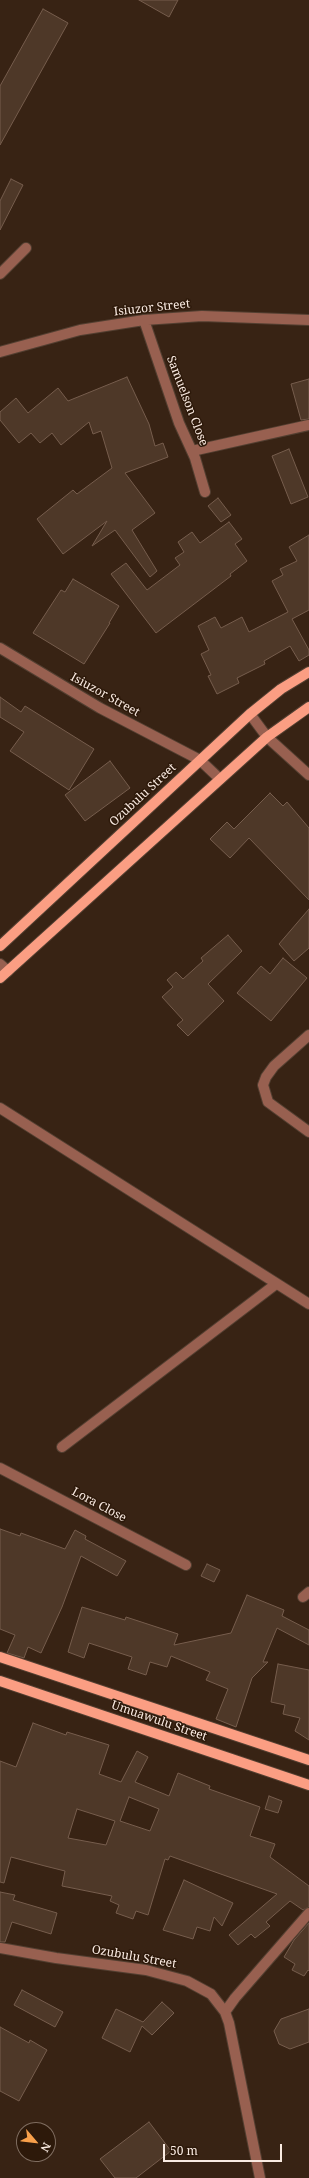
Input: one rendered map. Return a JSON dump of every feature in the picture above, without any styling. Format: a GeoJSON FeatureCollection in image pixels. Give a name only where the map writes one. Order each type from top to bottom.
{"type":"FeatureCollection","features":[{"type":"Feature","properties":{"kind":"main road","name":"Ozubulu Street"},"geometry":{"type":"LineString","coordinates":[[0,946],[250,714],[281,689],[309,672]]}},
{"type":"Feature","properties":{"kind":"main road"},"geometry":{"type":"LineString","coordinates":[[3,971],[267,737],[309,707]]}},
{"type":"Feature","properties":{"kind":"main road","name":"Umuawulu Street"},"geometry":{"type":"LineString","coordinates":[[0,1657],[309,1760]]}},
{"type":"Feature","properties":{"kind":"main road","name":"Umuawulu Street"},"geometry":{"type":"LineString","coordinates":[[0,1681],[309,1785]]}},
{"type":"Feature","properties":{"kind":"street"},"geometry":{"type":"LineString","coordinates":[[0,274],[26,248]]}},
{"type":"Feature","properties":{"kind":"street","name":"Isiuzor Street"},"geometry":{"type":"LineString","coordinates":[[0,352],[80,330],[144,320],[202,316],[309,320]]}},
{"type":"Feature","properties":{"kind":"street","name":"Samuelson Close"},"geometry":{"type":"LineString","coordinates":[[144,320],[177,415],[192,451],[205,492]]}},
{"type":"Feature","properties":{"kind":"street"},"geometry":{"type":"LineString","coordinates":[[192,451],[309,425]]}},
{"type":"Feature","properties":{"kind":"street","name":"Isiuzor Street"},"geometry":{"type":"LineString","coordinates":[[0,648],[100,708],[200,760],[220,779]]}},
{"type":"Feature","properties":{"kind":"street"},"geometry":{"type":"LineString","coordinates":[[250,714],[267,737],[309,775]]}},
{"type":"Feature","properties":{"kind":"street"},"geometry":{"type":"LineString","coordinates":[[309,1035],[274,1066],[266,1077],[263,1085],[268,1102],[309,1132]]}},
{"type":"Feature","properties":{"kind":"street"},"geometry":{"type":"LineString","coordinates":[[0,1108],[309,1304]]}},
{"type":"Feature","properties":{"kind":"street"},"geometry":{"type":"LineString","coordinates":[[62,1447],[276,1284]]}},
{"type":"Feature","properties":{"kind":"street","name":"Lora Close"},"geometry":{"type":"LineString","coordinates":[[0,1468],[186,1565]]}},
{"type":"Feature","properties":{"kind":"street"},"geometry":{"type":"LineString","coordinates":[[225,2012],[235,1998],[309,1914]]}},
{"type":"Feature","properties":{"kind":"street","name":"Ozubulu Street"},"geometry":{"type":"LineString","coordinates":[[0,1948],[170,1975],[200,1987],[214,1998],[225,2012],[229,2023],[260,2178]]}},
{"type":"Feature","properties":{"kind":"building"},"geometry":{"type":"Polygon","coordinates":[[[139,0],[178,0],[169,17],[139,0]]]}},
{"type":"Feature","properties":{"kind":"building"},"geometry":{"type":"Polygon","coordinates":[[[43,9],[68,23],[0,145],[0,86],[43,9]]]}},
{"type":"Feature","properties":{"kind":"building"},"geometry":{"type":"Polygon","coordinates":[[[11,179],[23,185],[0,230],[0,201],[11,179]]]}},
{"type":"Feature","properties":{"kind":"building"},"geometry":{"type":"Polygon","coordinates":[[[127,377],[149,424],[155,446],[163,443],[168,457],[125,473],[155,513],[132,530],[157,571],[150,577],[115,530],[92,546],[107,521],[63,554],[37,519],[73,490],[77,494],[112,468],[101,431],[93,434],[89,422],[61,445],[52,433],[40,443],[31,433],[19,443],[0,420],[0,412],[16,398],[28,413],[58,388],[68,401],[127,377]]]}},
{"type":"Feature","properties":{"kind":"building"},"geometry":{"type":"Polygon","coordinates":[[[309,379],[309,419],[301,420],[291,384],[309,379]]]}},
{"type":"Feature","properties":{"kind":"building"},"geometry":{"type":"Polygon","coordinates":[[[289,449],[308,497],[291,504],[272,456],[289,449]]]}},
{"type":"Feature","properties":{"kind":"building"},"geometry":{"type":"Polygon","coordinates":[[[218,498],[231,515],[221,522],[208,506],[218,498]]]}},
{"type":"Feature","properties":{"kind":"building"},"geometry":{"type":"Polygon","coordinates":[[[229,522],[242,539],[235,544],[247,561],[230,574],[231,576],[156,633],[111,574],[126,563],[147,590],[180,565],[175,558],[184,552],[178,542],[192,532],[200,543],[229,522]]]}},
{"type":"Feature","properties":{"kind":"building"},"geometry":{"type":"Polygon","coordinates":[[[309,535],[309,610],[292,619],[309,650],[309,655],[299,661],[290,646],[264,661],[265,664],[237,678],[239,683],[217,694],[208,676],[211,675],[201,654],[209,650],[198,626],[215,617],[221,628],[242,617],[249,632],[288,612],[272,581],[283,575],[280,569],[297,561],[289,547],[309,535]]]}},
{"type":"Feature","properties":{"kind":"building"},"geometry":{"type":"Polygon","coordinates":[[[73,579],[119,606],[84,664],[33,633],[61,590],[65,592],[73,579]]]}},
{"type":"Feature","properties":{"kind":"building"},"geometry":{"type":"Polygon","coordinates":[[[0,697],[21,712],[25,706],[94,749],[69,790],[10,751],[24,732],[0,717],[0,697]]]}},
{"type":"Feature","properties":{"kind":"building"},"geometry":{"type":"Polygon","coordinates":[[[110,761],[130,788],[85,821],[65,795],[110,761]]]}},
{"type":"Feature","properties":{"kind":"building"},"geometry":{"type":"Polygon","coordinates":[[[270,793],[283,806],[287,802],[309,828],[309,900],[249,838],[230,858],[210,839],[227,822],[234,829],[270,793]]]}},
{"type":"Feature","properties":{"kind":"building"},"geometry":{"type":"Polygon","coordinates":[[[309,909],[309,948],[294,961],[279,944],[309,909]]]}},
{"type":"Feature","properties":{"kind":"building"},"geometry":{"type":"Polygon","coordinates":[[[228,935],[242,951],[208,984],[224,1001],[188,1036],[177,1025],[183,1020],[162,997],[173,987],[167,980],[176,972],[183,979],[203,961],[201,958],[228,935]]]}},
{"type":"Feature","properties":{"kind":"building"},"geometry":{"type":"Polygon","coordinates":[[[283,958],[307,978],[271,1021],[237,993],[261,966],[270,974],[283,958]]]}},
{"type":"Feature","properties":{"kind":"building"},"geometry":{"type":"Polygon","coordinates":[[[0,1529],[20,1536],[21,1533],[65,1549],[75,1530],[86,1536],[85,1539],[126,1561],[117,1576],[81,1556],[62,1607],[41,1653],[28,1647],[24,1658],[7,1653],[15,1635],[0,1629],[0,1529]]]}},
{"type":"Feature","properties":{"kind":"building"},"geometry":{"type":"Polygon","coordinates":[[[207,1564],[220,1570],[214,1582],[201,1576],[207,1564]]]}},
{"type":"Feature","properties":{"kind":"building"},"geometry":{"type":"Polygon","coordinates":[[[247,1595],[284,1610],[282,1616],[309,1630],[309,1645],[277,1628],[263,1662],[268,1662],[252,1678],[236,1727],[216,1719],[228,1689],[206,1680],[210,1672],[171,1656],[167,1667],[150,1662],[146,1675],[128,1669],[132,1657],[89,1643],[84,1658],[68,1652],[82,1607],[125,1620],[126,1617],[178,1634],[174,1645],[231,1633],[247,1595]]]}},
{"type":"Feature","properties":{"kind":"building"},"geometry":{"type":"Polygon","coordinates":[[[278,1664],[309,1670],[309,1740],[295,1731],[300,1718],[283,1714],[285,1705],[271,1702],[278,1664]]]}},
{"type":"Feature","properties":{"kind":"building"},"geometry":{"type":"Polygon","coordinates":[[[33,1723],[66,1735],[67,1732],[109,1745],[99,1774],[121,1782],[137,1751],[148,1757],[135,1782],[169,1796],[178,1773],[210,1786],[209,1789],[260,1807],[250,1836],[275,1844],[270,1857],[309,1886],[309,1907],[303,1910],[290,1901],[266,1922],[270,1926],[255,1938],[251,1934],[238,1945],[229,1935],[277,1894],[170,1856],[168,1860],[165,1859],[148,1915],[136,1911],[133,1919],[116,1913],[119,1905],[110,1901],[112,1896],[62,1886],[65,1871],[11,1857],[4,1883],[0,1882],[0,1761],[16,1767],[33,1723]],[[129,1797],[120,1821],[150,1831],[159,1809],[129,1797]],[[77,1809],[68,1838],[106,1845],[115,1821],[77,1809]]]}},
{"type":"Feature","properties":{"kind":"building"},"geometry":{"type":"Polygon","coordinates":[[[269,1796],[282,1801],[278,1813],[265,1809],[269,1796]]]}},
{"type":"Feature","properties":{"kind":"building"},"geometry":{"type":"Polygon","coordinates":[[[184,1880],[233,1903],[222,1926],[214,1917],[210,1931],[197,1927],[193,1939],[163,1930],[184,1880]]]}},
{"type":"Feature","properties":{"kind":"building"},"geometry":{"type":"Polygon","coordinates":[[[0,1892],[15,1895],[13,1900],[57,1913],[51,1934],[12,1922],[5,1942],[0,1942],[0,1892]]]}},
{"type":"Feature","properties":{"kind":"building"},"geometry":{"type":"Polygon","coordinates":[[[309,1923],[309,1971],[308,1970],[304,1976],[292,1970],[295,1964],[284,1957],[294,1940],[309,1923]]]}},
{"type":"Feature","properties":{"kind":"building"},"geometry":{"type":"Polygon","coordinates":[[[22,1990],[63,2012],[55,2027],[14,2005],[22,1990]]]}},
{"type":"Feature","properties":{"kind":"building"},"geometry":{"type":"Polygon","coordinates":[[[162,2002],[174,2013],[152,2035],[142,2026],[130,2052],[102,2038],[116,2009],[143,2022],[162,2002]]]}},
{"type":"Feature","properties":{"kind":"building"},"geometry":{"type":"Polygon","coordinates":[[[309,2009],[309,2042],[290,2049],[279,2044],[274,2031],[281,2019],[309,2009]]]}},
{"type":"Feature","properties":{"kind":"building"},"geometry":{"type":"Polygon","coordinates":[[[0,2027],[29,2043],[30,2040],[47,2050],[19,2101],[0,2091],[0,2027]]]}},
{"type":"Feature","properties":{"kind":"building"},"geometry":{"type":"Polygon","coordinates":[[[149,2122],[171,2151],[136,2178],[115,2178],[100,2159],[149,2122]]]}}]}
